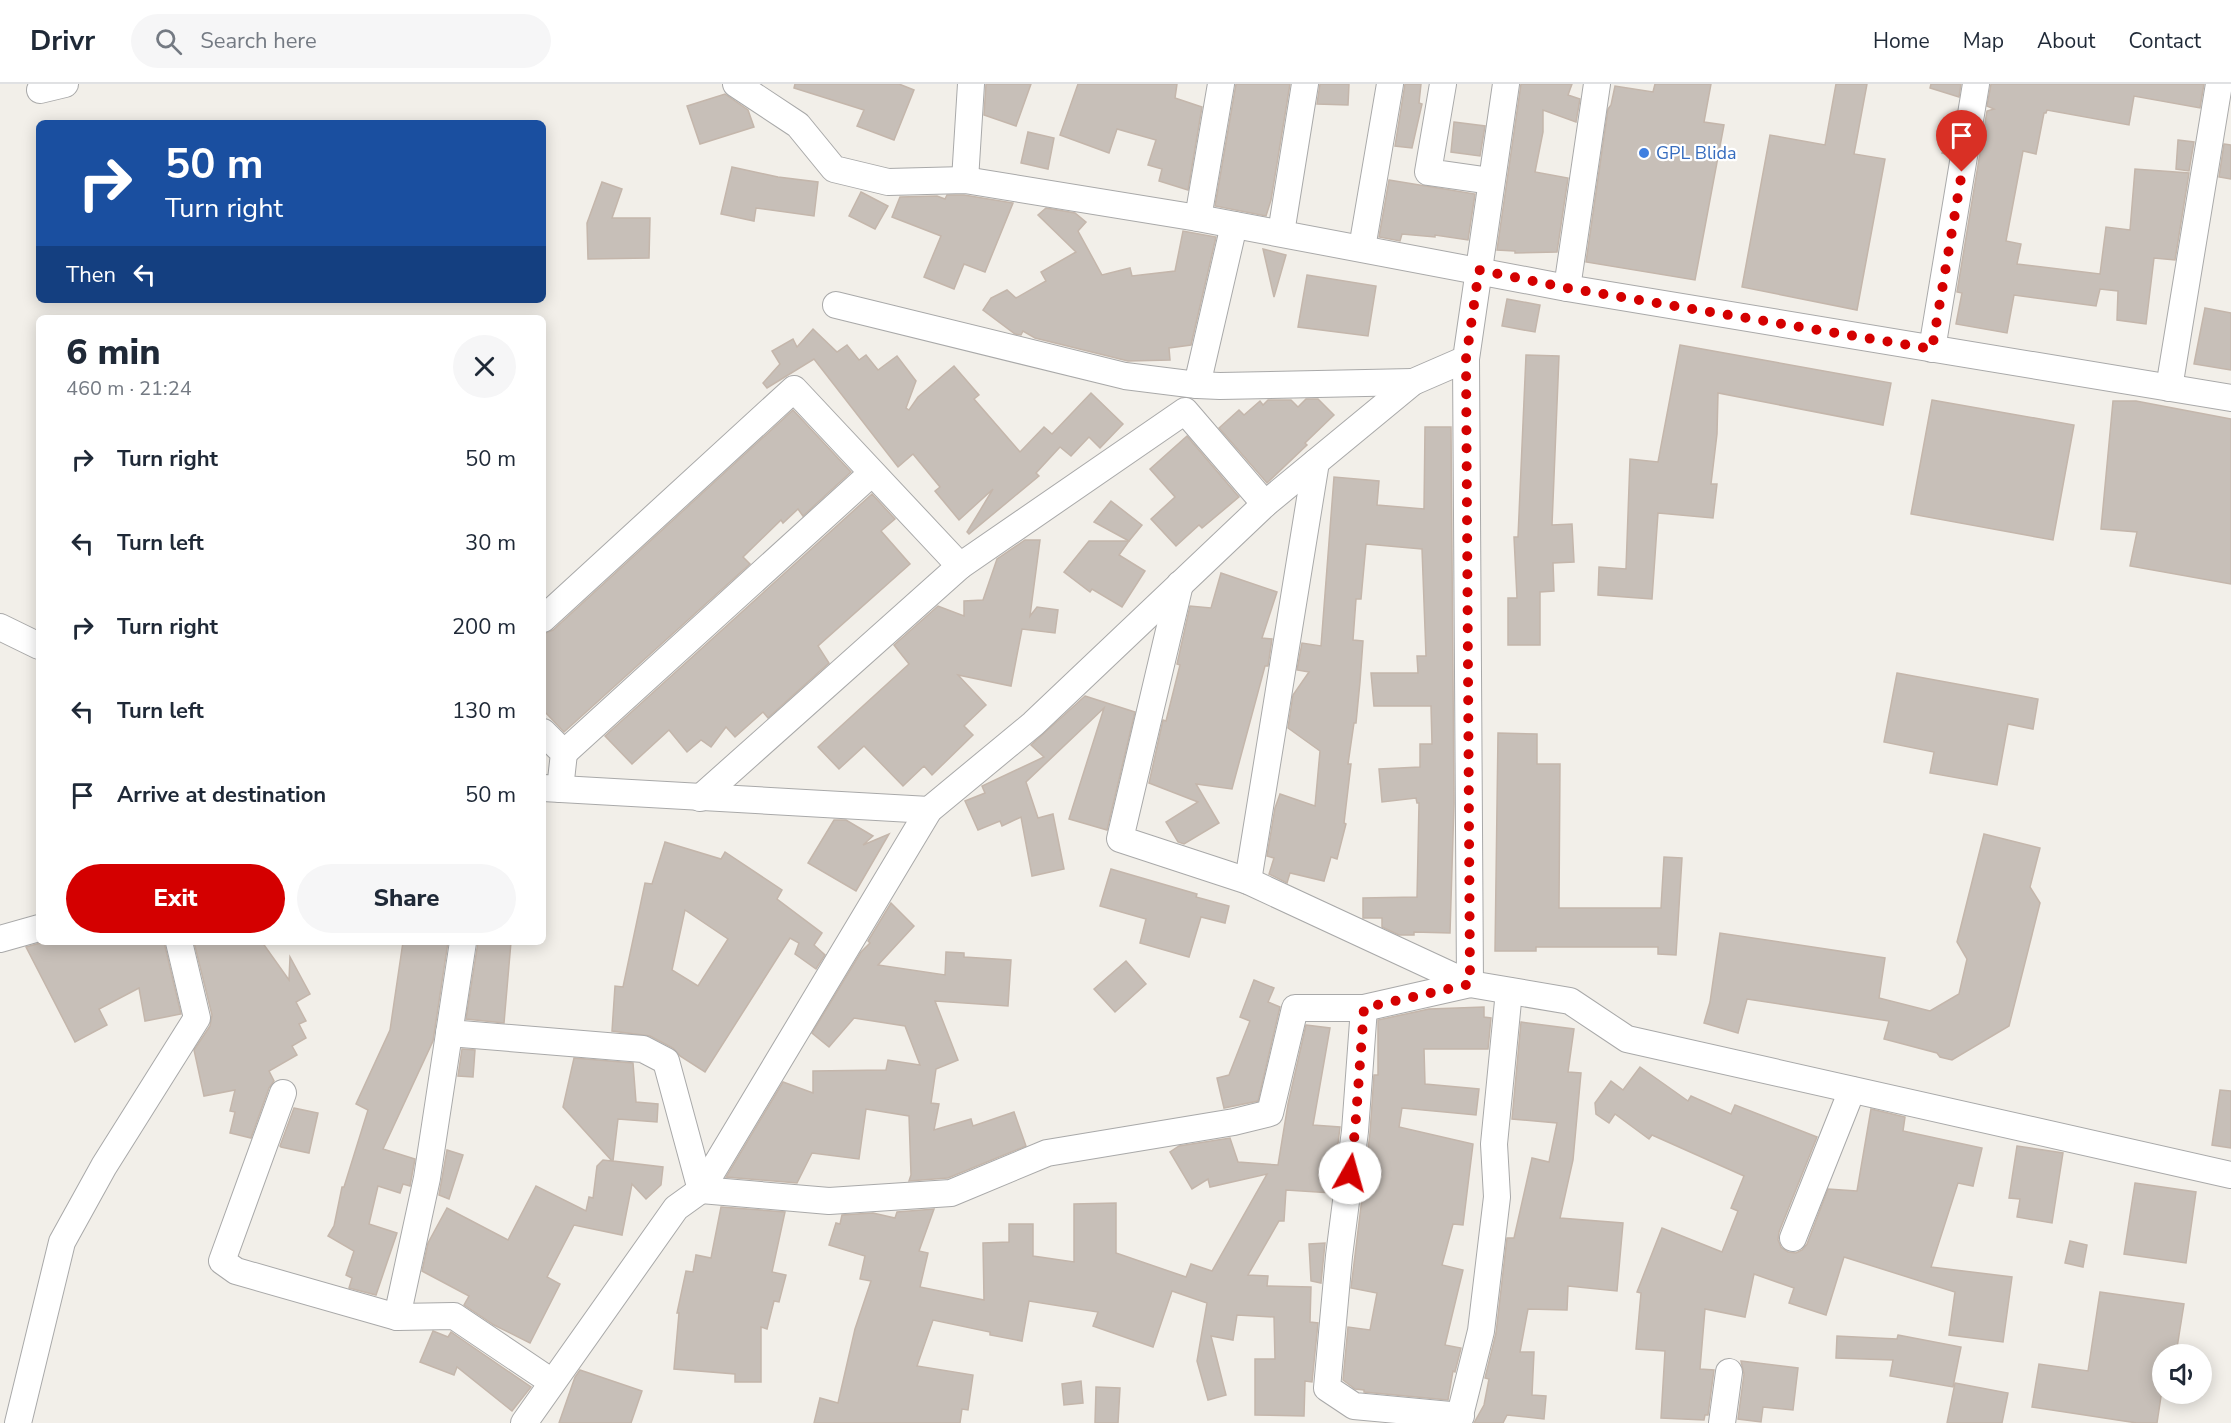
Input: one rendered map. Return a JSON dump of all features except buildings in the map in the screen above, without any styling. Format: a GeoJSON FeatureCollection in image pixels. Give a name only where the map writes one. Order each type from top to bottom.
{"type":"FeatureCollection","features":[{"type":"Feature","properties":{"kind":"street"},"geometry":{"type":"LineString","coordinates":[[40,90],[65,84]]}},
{"type":"Feature","properties":{"kind":"street"},"geometry":{"type":"LineString","coordinates":[[736,84],[798,125],[834,169],[888,182],[965,180],[1198,218],[1567,288],[2231,398]]}},
{"type":"Feature","properties":{"kind":"street"},"geometry":{"type":"LineString","coordinates":[[965,180],[971,84]]}},
{"type":"Feature","properties":{"kind":"street"},"geometry":{"type":"LineString","coordinates":[[1198,218],[1221,84]]}},
{"type":"Feature","properties":{"kind":"street"},"geometry":{"type":"LineString","coordinates":[[1281,233],[1305,84]]}},
{"type":"Feature","properties":{"kind":"street"},"geometry":{"type":"LineString","coordinates":[[1362,248],[1390,84]]}},
{"type":"Feature","properties":{"kind":"street"},"geometry":{"type":"LineString","coordinates":[[1443,84],[1428,172],[1491,181]]}},
{"type":"Feature","properties":{"kind":"street"},"geometry":{"type":"LineString","coordinates":[[1470,984],[1466,359],[1506,84]]}},
{"type":"Feature","properties":{"kind":"street"},"geometry":{"type":"LineString","coordinates":[[1567,288],[1597,84]]}},
{"type":"Feature","properties":{"kind":"street"},"geometry":{"type":"LineString","coordinates":[[1932,349],[1976,84]]}},
{"type":"Feature","properties":{"kind":"street"},"geometry":{"type":"LineString","coordinates":[[2169,388],[2219,84]]}},
{"type":"Feature","properties":{"kind":"street"},"geometry":{"type":"LineString","coordinates":[[1197,385],[1234,225]]}},
{"type":"Feature","properties":{"kind":"street"},"geometry":{"type":"LineString","coordinates":[[836,305],[1125,376],[1197,385],[1413,382]]}},
{"type":"Feature","properties":{"kind":"street"},"geometry":{"type":"LineString","coordinates":[[524,1423],[676,1208],[701,1190],[929,810],[1033,724],[1265,504],[1413,382],[1466,359]]}},
{"type":"Feature","properties":{"kind":"street"},"geometry":{"type":"LineString","coordinates":[[546,616],[794,389],[960,566]]}},
{"type":"Feature","properties":{"kind":"street"},"geometry":{"type":"LineString","coordinates":[[700,798],[960,566],[1185,411],[1265,504]]}},
{"type":"Feature","properties":{"kind":"street"},"geometry":{"type":"LineString","coordinates":[[1248,881],[1316,462]]}},
{"type":"Feature","properties":{"kind":"street"},"geometry":{"type":"LineString","coordinates":[[873,473],[564,753],[552,789],[929,810]]}},
{"type":"Feature","properties":{"kind":"street"},"geometry":{"type":"LineString","coordinates":[[1180,584],[1120,839],[1248,881],[1470,984],[1570,1000],[1627,1039],[2231,1175]]}},
{"type":"Feature","properties":{"kind":"street"},"geometry":{"type":"LineString","coordinates":[[0,627],[36,645]]}},
{"type":"Feature","properties":{"kind":"street"},"geometry":{"type":"LineString","coordinates":[[546,735],[564,753]]}},
{"type":"Feature","properties":{"kind":"street"},"geometry":{"type":"LineString","coordinates":[[0,939],[36,929]]}},
{"type":"Feature","properties":{"kind":"street"},"geometry":{"type":"LineString","coordinates":[[18,1423],[62,1242],[104,1166],[197,1018],[180,945]]}},
{"type":"Feature","properties":{"kind":"street"},"geometry":{"type":"LineString","coordinates":[[398,1317],[426,1178],[463,945]]}},
{"type":"Feature","properties":{"kind":"street"},"geometry":{"type":"LineString","coordinates":[[701,1190],[829,1201],[951,1193],[1047,1153],[1234,1122],[1270,1113],[1295,1008],[1364,1008],[1470,984]]}},
{"type":"Feature","properties":{"kind":"street"},"geometry":{"type":"LineString","coordinates":[[1364,1008],[1355,1131],[1339,1256],[1327,1388],[1354,1406],[1460,1420],[1481,1331],[1497,1197],[1494,1144],[1509,991]]}},
{"type":"Feature","properties":{"kind":"street"},"geometry":{"type":"LineString","coordinates":[[448,1034],[644,1049],[666,1061],[701,1190]]}},
{"type":"Feature","properties":{"kind":"street"},"geometry":{"type":"LineString","coordinates":[[1793,1238],[1852,1090]]}},
{"type":"Feature","properties":{"kind":"street"},"geometry":{"type":"LineString","coordinates":[[283,1094],[222,1261],[236,1271],[398,1317],[454,1316],[552,1382]]}},
{"type":"Feature","properties":{"kind":"street"},"geometry":{"type":"LineString","coordinates":[[1722,1423],[1729,1372]]}},
{"type":"Feature","properties":{"kind":"place","name":"GPL Blida"},"geometry":{"type":"Point","coordinates":[1644,153]}},
{"type":"Feature","properties":{"kind":"route"},"geometry":{"type":"LineString","coordinates":[[1350,1173],[1364,1008],[1470,984],[1466,359],[1479,270],[1567,288],[1932,349],[1962,172]]}}]}
